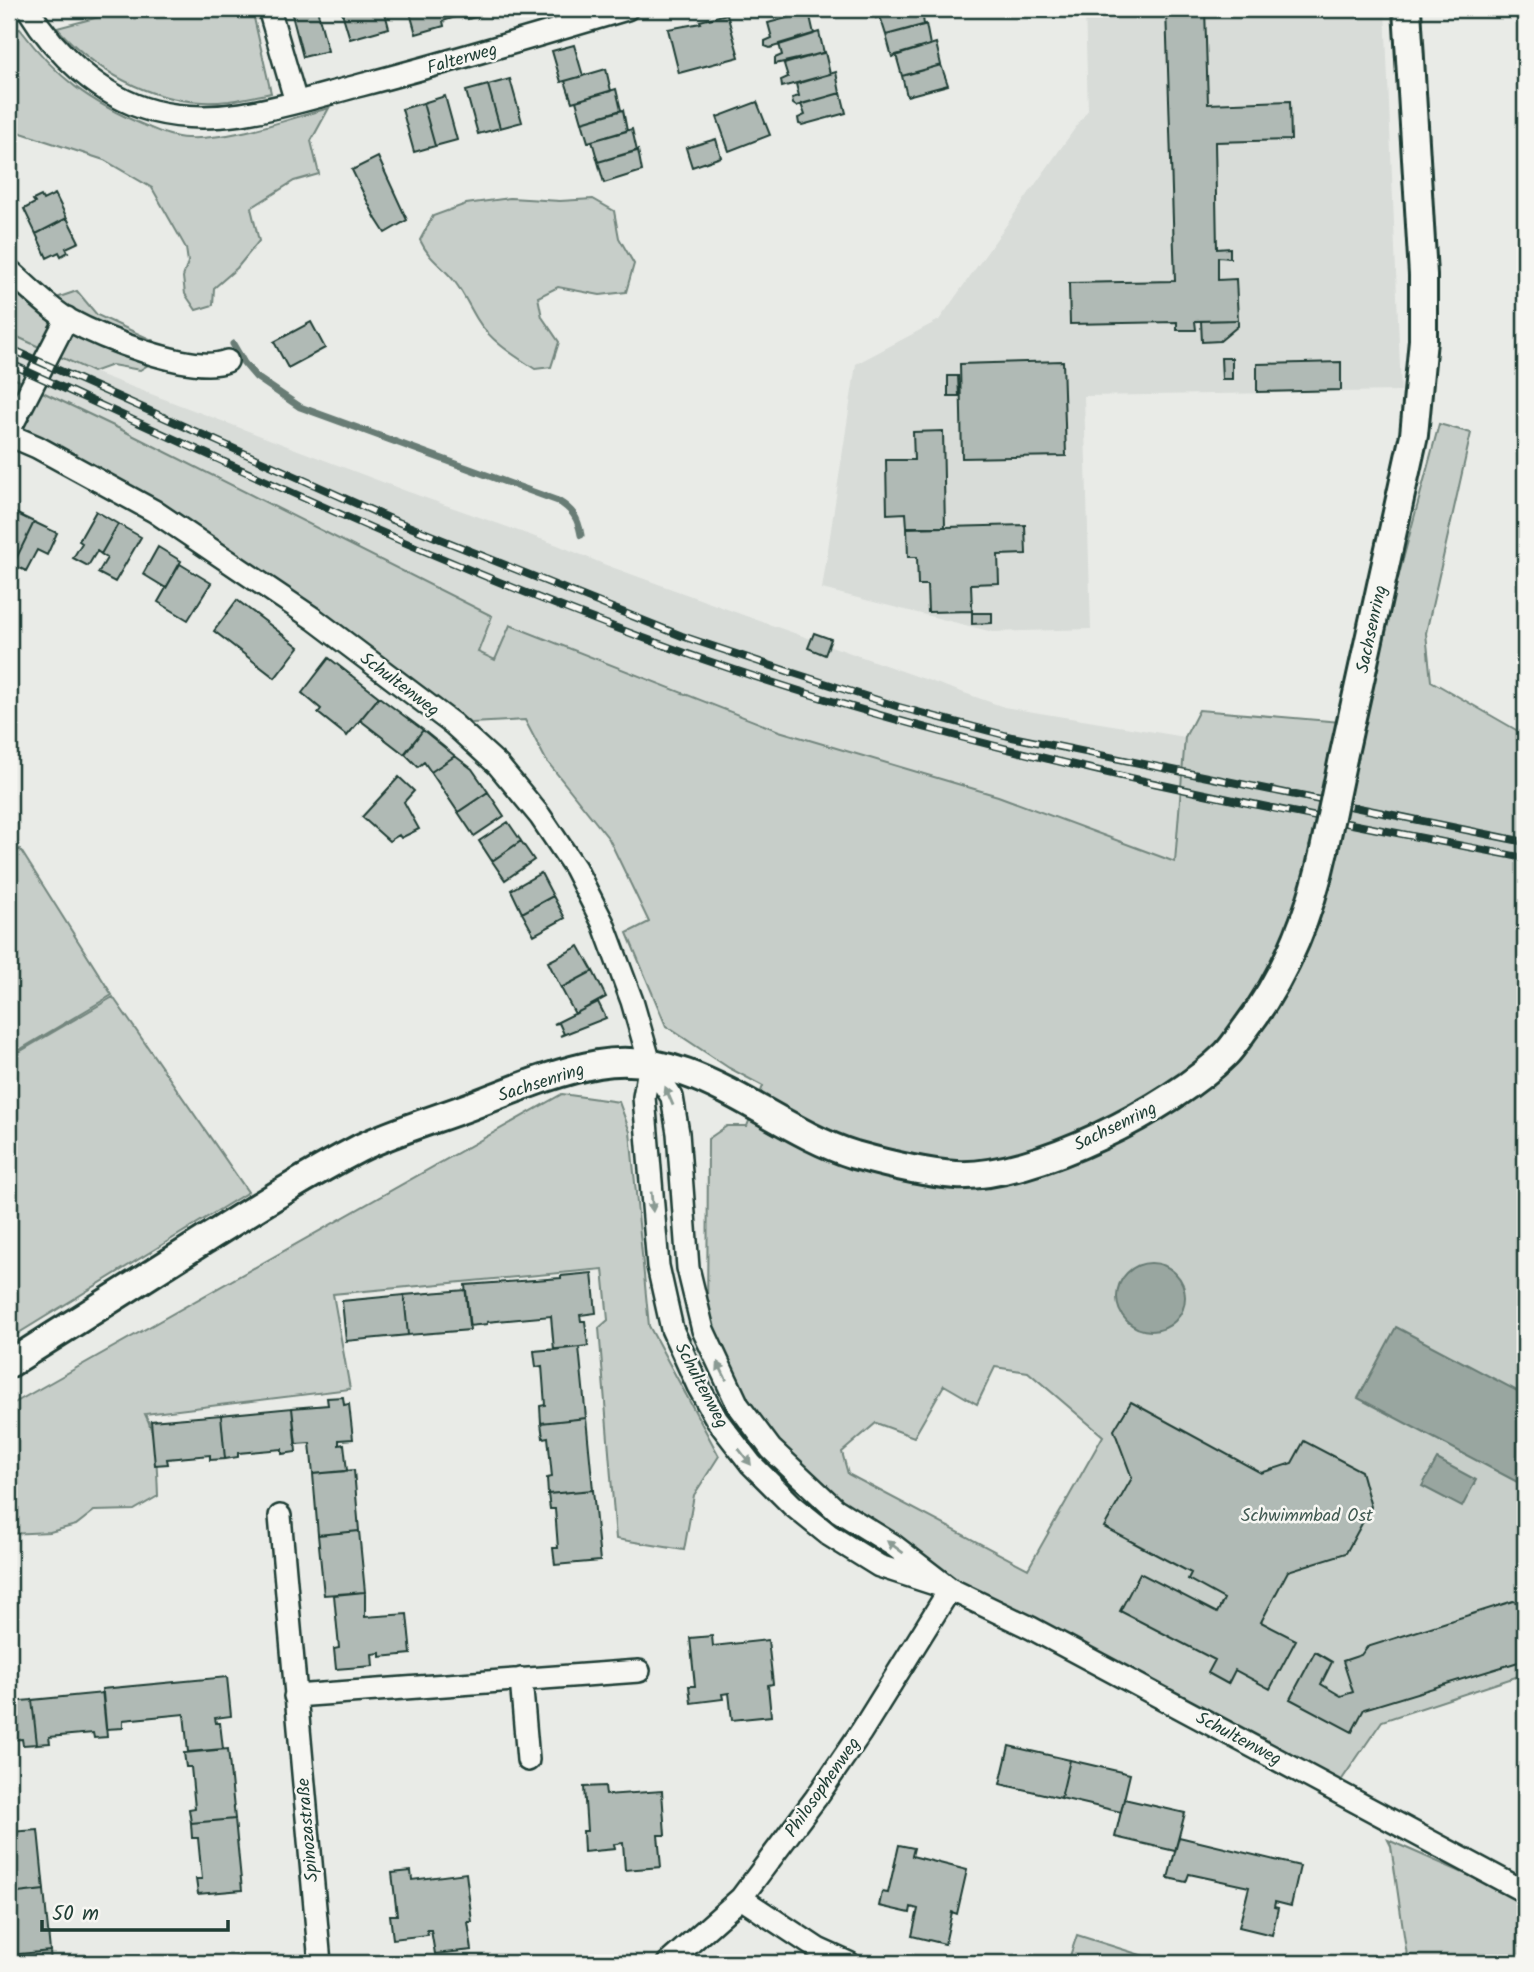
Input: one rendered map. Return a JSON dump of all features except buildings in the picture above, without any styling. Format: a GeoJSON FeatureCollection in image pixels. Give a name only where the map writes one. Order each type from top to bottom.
{"type":"FeatureCollection","features":[{"type":"Feature","properties":{"kind":"street","name":"Falterweg"},"geometry":{"type":"LineString","coordinates":[[28,9],[66,59],[120,98],[152,111],[208,116],[248,114],[296,102],[418,70],[627,9]]}},
{"type":"Feature","properties":{"kind":"street"},"geometry":{"type":"LineString","coordinates":[[269,9],[296,102]]}},
{"type":"Feature","properties":{"kind":"street","name":"Sachsenring"},"geometry":{"type":"LineString","coordinates":[[9,1364],[276,1196],[363,1147],[556,1074],[602,1064],[650,1063],[685,1072],[720,1087],[817,1140],[854,1154],[916,1169],[958,1175],[999,1170],[1053,1155],[1101,1136],[1168,1101],[1226,1054],[1259,1011],[1297,941],[1309,909],[1414,435],[1423,340],[1423,275],[1407,9]]}},
{"type":"Feature","properties":{"kind":"street"},"geometry":{"type":"LineString","coordinates":[[9,270],[66,318],[140,351],[217,365],[227,362]]}},
{"type":"Feature","properties":{"kind":"street"},"geometry":{"type":"LineString","coordinates":[[9,433],[66,318]]}},
{"type":"Feature","properties":{"kind":"street","name":"Schultenweg"},"geometry":{"type":"LineString","coordinates":[[9,433],[154,511],[314,620],[453,724],[498,765],[540,816],[575,868],[603,923],[632,1001],[650,1063],[672,1097],[678,1133],[688,1268],[702,1330],[738,1405],[771,1449],[835,1508],[893,1545],[950,1589]]}},
{"type":"Feature","properties":{"kind":"street","name":"Schultenweg"},"geometry":{"type":"LineString","coordinates":[[650,1063],[644,1097],[658,1266],[672,1329],[717,1420],[751,1464],[792,1505],[829,1535],[879,1566],[950,1589],[1042,1634],[1525,1892]]}},
{"type":"Feature","properties":{"kind":"street","name":"Spinozastraße"},"geometry":{"type":"LineString","coordinates":[[280,1516],[320,1963]]}},
{"type":"Feature","properties":{"kind":"street","name":"Philosophenweg"},"geometry":{"type":"LineString","coordinates":[[668,1963],[741,1898],[816,1798],[861,1732],[950,1589]]}},
{"type":"Feature","properties":{"kind":"street"},"geometry":{"type":"LineString","coordinates":[[295,1696],[639,1671]]}},
{"type":"Feature","properties":{"kind":"street"},"geometry":{"type":"LineString","coordinates":[[521,1679],[528,1760]]}},
{"type":"Feature","properties":{"kind":"street"},"geometry":{"type":"LineString","coordinates":[[741,1898],[818,1949],[849,1963]]}},
{"type":"Feature","properties":{"kind":"shaded area"},"geometry":{"type":"Polygon","coordinates":[[[1085,9],[1385,9],[1401,391],[1084,396],[1091,629],[993,632],[822,589],[856,364],[939,320],[1088,110],[1085,9]]]}},
{"type":"Feature","properties":{"kind":"shaded area"},"geometry":{"type":"Polygon","coordinates":[[[9,332],[93,372],[406,491],[1004,707],[1185,737],[1175,863],[998,796],[779,731],[511,625],[495,660],[478,652],[492,617],[120,429],[9,376],[9,332]]]}},
{"type":"Feature","properties":{"kind":"shaded area"},"geometry":{"type":"Polygon","coordinates":[[[1151,1263],[1164,1266],[1175,1273],[1182,1284],[1185,1297],[1182,1310],[1175,1321],[1164,1328],[1151,1331],[1138,1328],[1127,1321],[1120,1310],[1117,1297],[1120,1284],[1127,1273],[1138,1266],[1151,1263]]]}},
{"type":"Feature","properties":{"kind":"shaded area"},"geometry":{"type":"Polygon","coordinates":[[[1396,1327],[1525,1395],[1523,1485],[1358,1398],[1396,1327]]]}},
{"type":"Feature","properties":{"kind":"shaded area"},"geometry":{"type":"Polygon","coordinates":[[[1437,1459],[1476,1480],[1462,1507],[1422,1486],[1437,1459]]]}},
{"type":"Feature","properties":{"kind":"green space"},"geometry":{"type":"Polygon","coordinates":[[[129,9],[252,9],[271,93],[229,101],[204,102],[156,94],[134,86],[93,61],[57,28],[129,9]]]}},
{"type":"Feature","properties":{"kind":"green space"},"geometry":{"type":"Polygon","coordinates":[[[20,29],[61,75],[91,98],[107,108],[171,136],[223,136],[329,108],[311,141],[319,174],[294,181],[251,208],[259,241],[237,268],[214,288],[213,305],[196,310],[185,294],[183,277],[188,262],[186,248],[152,188],[104,160],[9,129],[9,32],[20,29]]]}},
{"type":"Feature","properties":{"kind":"green space"},"geometry":{"type":"Polygon","coordinates":[[[510,198],[560,201],[593,199],[614,211],[619,238],[634,264],[626,292],[600,295],[558,287],[538,297],[542,317],[559,342],[551,367],[535,369],[489,334],[455,282],[432,258],[420,240],[433,216],[466,204],[510,198]]]}},
{"type":"Feature","properties":{"kind":"green space"},"geometry":{"type":"Polygon","coordinates":[[[9,276],[42,303],[77,291],[97,315],[154,341],[153,362],[140,370],[112,365],[93,372],[9,333],[9,276]]]}},
{"type":"Feature","properties":{"kind":"green space","name":"Schwimmbad Ost"},"geometry":{"type":"Polygon","coordinates":[[[9,376],[492,616],[478,652],[495,660],[510,625],[779,731],[998,796],[1175,862],[1185,737],[1199,710],[1364,724],[1380,646],[1439,424],[1471,433],[1426,633],[1431,681],[1525,735],[1525,1674],[1382,1721],[1336,1788],[950,1588],[771,1448],[707,1338],[708,1139],[727,1126],[747,1126],[763,1086],[729,1068],[666,1026],[627,933],[649,922],[609,839],[546,760],[525,720],[453,724],[314,619],[9,435],[9,376]],[[995,1367],[977,1404],[944,1385],[914,1437],[876,1423],[842,1452],[848,1474],[1028,1569],[1103,1436],[1028,1372],[995,1367]]]}},
{"type":"Feature","properties":{"kind":"green space"},"geometry":{"type":"Polygon","coordinates":[[[20,849],[112,995],[9,1056],[9,856],[20,849]]]}},
{"type":"Feature","properties":{"kind":"green space"},"geometry":{"type":"Polygon","coordinates":[[[113,997],[248,1192],[9,1339],[9,1058],[113,997]]]}},
{"type":"Feature","properties":{"kind":"green space"},"geometry":{"type":"Polygon","coordinates":[[[562,1094],[619,1102],[630,1132],[649,1326],[719,1456],[694,1495],[684,1550],[616,1539],[599,1328],[608,1320],[603,1269],[333,1294],[350,1389],[145,1414],[154,1443],[158,1496],[134,1510],[94,1511],[76,1525],[50,1532],[9,1534],[9,1406],[562,1094]]]}},
{"type":"Feature","properties":{"kind":"green space"},"geometry":{"type":"Polygon","coordinates":[[[1388,1840],[1525,1900],[1525,1963],[1408,1963],[1388,1840]]]}},
{"type":"Feature","properties":{"kind":"green space"},"geometry":{"type":"Polygon","coordinates":[[[1077,1935],[1166,1963],[1084,1963],[1069,1959],[1077,1935]]]}},
{"type":"Feature","properties":{"kind":"waterway"},"geometry":{"type":"LineString","coordinates":[[233,344],[256,377],[300,407],[558,501],[574,515],[581,535]]}},
{"type":"Feature","properties":{"kind":"railway"},"geometry":{"type":"LineString","coordinates":[[9,348],[393,520],[682,636],[784,670],[899,707],[1012,737],[1525,842]]}},
{"type":"Feature","properties":{"kind":"railway"},"geometry":{"type":"LineString","coordinates":[[9,363],[382,533],[477,573],[668,647],[765,680],[858,709],[1047,759],[1238,801],[1525,858]]}}]}
